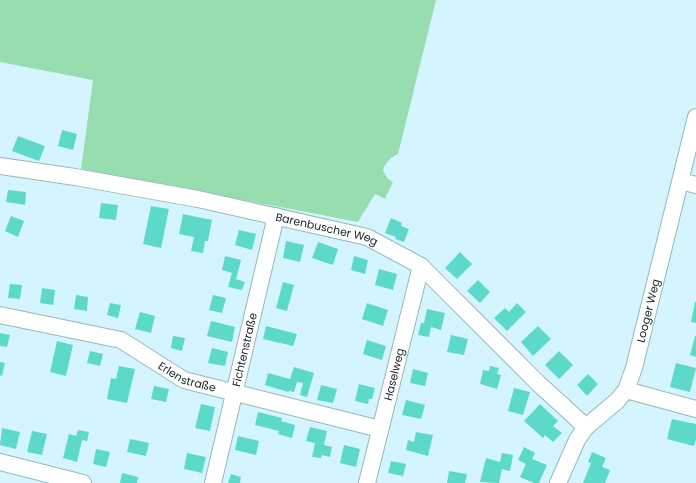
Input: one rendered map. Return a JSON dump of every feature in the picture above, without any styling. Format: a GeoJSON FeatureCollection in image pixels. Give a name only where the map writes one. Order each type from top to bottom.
{"type":"FeatureCollection","features":[{"type":"Feature","properties":{"kind":"street","name":"Looger Weg"},"geometry":{"type":"LineString","coordinates":[[558,483],[577,440],[586,427],[617,401],[626,390],[634,368],[689,183],[696,117]]}},
{"type":"Feature","properties":{"kind":"street","name":"Barenbuscher Weg"},"geometry":{"type":"LineString","coordinates":[[0,166],[75,177],[183,196],[367,237],[421,266],[539,384],[586,427]]}},
{"type":"Feature","properties":{"kind":"street","name":"Fichtenstraße"},"geometry":{"type":"LineString","coordinates":[[213,483],[276,216]]}},
{"type":"Feature","properties":{"kind":"street","name":"Haselweg"},"geometry":{"type":"LineString","coordinates":[[367,483],[421,266]]}},
{"type":"Feature","properties":{"kind":"street","name":"Erlenstraße"},"geometry":{"type":"LineString","coordinates":[[0,315],[121,340],[184,380],[380,429]]}},
{"type":"Feature","properties":{"kind":"street"},"geometry":{"type":"LineString","coordinates":[[626,390],[696,409]]}},
{"type":"Feature","properties":{"kind":"street"},"geometry":{"type":"LineString","coordinates":[[0,462],[83,483]]}},
{"type":"Feature","properties":{"kind":"green space"},"geometry":{"type":"Polygon","coordinates":[[[0,0],[436,0],[398,154],[388,161],[383,171],[388,179],[393,182],[385,199],[375,194],[358,222],[81,169],[93,80],[0,62],[0,0]]]}},
{"type":"Feature","properties":{"kind":"building"},"geometry":{"type":"Polygon","coordinates":[[[62,130],[77,134],[73,150],[58,146],[62,130]]]}},
{"type":"Feature","properties":{"kind":"building"},"geometry":{"type":"Polygon","coordinates":[[[18,136],[45,146],[39,161],[12,151],[18,136]]]}},
{"type":"Feature","properties":{"kind":"building"},"geometry":{"type":"Polygon","coordinates":[[[8,190],[26,192],[25,205],[6,202],[8,190]]]}},
{"type":"Feature","properties":{"kind":"building"},"geometry":{"type":"Polygon","coordinates":[[[101,203],[118,205],[116,220],[99,218],[101,203]]]}},
{"type":"Feature","properties":{"kind":"building"},"geometry":{"type":"Polygon","coordinates":[[[151,206],[169,209],[161,248],[143,244],[151,206]]]}},
{"type":"Feature","properties":{"kind":"building"},"geometry":{"type":"Polygon","coordinates":[[[183,214],[212,220],[208,241],[205,241],[203,253],[191,251],[194,237],[179,234],[183,214]]]}},
{"type":"Feature","properties":{"kind":"building"},"geometry":{"type":"Polygon","coordinates":[[[11,216],[24,221],[18,237],[5,231],[11,216]]]}},
{"type":"Feature","properties":{"kind":"building"},"geometry":{"type":"Polygon","coordinates":[[[391,218],[402,223],[401,226],[409,229],[404,242],[385,233],[391,218]]]}},
{"type":"Feature","properties":{"kind":"building"},"geometry":{"type":"Polygon","coordinates":[[[239,230],[256,234],[252,250],[235,245],[239,230]]]}},
{"type":"Feature","properties":{"kind":"building"},"geometry":{"type":"Polygon","coordinates":[[[286,241],[304,245],[300,262],[283,258],[286,241]]]}},
{"type":"Feature","properties":{"kind":"building"},"geometry":{"type":"Polygon","coordinates":[[[318,242],[338,249],[333,265],[312,258],[318,242]]]}},
{"type":"Feature","properties":{"kind":"building"},"geometry":{"type":"Polygon","coordinates":[[[460,252],[472,264],[457,279],[445,268],[460,252]]]}},
{"type":"Feature","properties":{"kind":"building"},"geometry":{"type":"Polygon","coordinates":[[[225,256],[241,260],[236,279],[245,282],[242,290],[228,287],[232,273],[222,270],[225,256]]]}},
{"type":"Feature","properties":{"kind":"building"},"geometry":{"type":"Polygon","coordinates":[[[354,256],[368,260],[365,274],[351,270],[354,256]]]}},
{"type":"Feature","properties":{"kind":"building"},"geometry":{"type":"Polygon","coordinates":[[[379,269],[397,274],[393,290],[375,285],[379,269]]]}},
{"type":"Feature","properties":{"kind":"building"},"geometry":{"type":"Polygon","coordinates":[[[478,280],[490,292],[480,303],[467,291],[478,280]]]}},
{"type":"Feature","properties":{"kind":"building"},"geometry":{"type":"Polygon","coordinates":[[[283,282],[294,285],[287,311],[276,308],[283,282]]]}},
{"type":"Feature","properties":{"kind":"building"},"geometry":{"type":"Polygon","coordinates":[[[10,284],[22,285],[20,299],[8,298],[10,284]]]}},
{"type":"Feature","properties":{"kind":"building"},"geometry":{"type":"Polygon","coordinates":[[[42,288],[55,290],[53,305],[40,303],[42,288]]]}},
{"type":"Feature","properties":{"kind":"building"},"geometry":{"type":"Polygon","coordinates":[[[76,295],[88,297],[87,311],[74,309],[76,295]]]}},
{"type":"Feature","properties":{"kind":"building"},"geometry":{"type":"Polygon","coordinates":[[[213,295],[226,298],[222,313],[209,310],[213,295]]]}},
{"type":"Feature","properties":{"kind":"building"},"geometry":{"type":"Polygon","coordinates":[[[696,302],[696,323],[691,322],[696,302]]]}},
{"type":"Feature","properties":{"kind":"building"},"geometry":{"type":"Polygon","coordinates":[[[110,303],[121,305],[118,318],[107,315],[110,303]]]}},
{"type":"Feature","properties":{"kind":"building"},"geometry":{"type":"Polygon","coordinates":[[[367,303],[388,310],[383,326],[362,319],[367,303]]]}},
{"type":"Feature","properties":{"kind":"building"},"geometry":{"type":"Polygon","coordinates":[[[517,303],[526,312],[507,331],[494,318],[505,308],[509,312],[517,303]]]}},
{"type":"Feature","properties":{"kind":"building"},"geometry":{"type":"Polygon","coordinates":[[[427,309],[445,313],[441,330],[431,327],[429,337],[418,335],[421,323],[424,323],[427,309]]]}},
{"type":"Feature","properties":{"kind":"building"},"geometry":{"type":"Polygon","coordinates":[[[140,312],[155,316],[151,333],[135,329],[140,312]]]}},
{"type":"Feature","properties":{"kind":"building"},"geometry":{"type":"Polygon","coordinates":[[[211,321],[235,327],[232,342],[207,336],[211,321]]]}},
{"type":"Feature","properties":{"kind":"building"},"geometry":{"type":"Polygon","coordinates":[[[266,326],[297,334],[293,346],[263,339],[266,326]]]}},
{"type":"Feature","properties":{"kind":"building"},"geometry":{"type":"Polygon","coordinates":[[[538,326],[551,339],[533,356],[521,342],[538,326]]]}},
{"type":"Feature","properties":{"kind":"building"},"geometry":{"type":"Polygon","coordinates":[[[0,333],[10,335],[7,347],[0,346],[0,333]]]}},
{"type":"Feature","properties":{"kind":"building"},"geometry":{"type":"Polygon","coordinates":[[[451,335],[468,339],[464,355],[447,352],[451,335]]]}},
{"type":"Feature","properties":{"kind":"building"},"geometry":{"type":"Polygon","coordinates":[[[173,336],[185,338],[182,351],[171,348],[173,336]]]}},
{"type":"Feature","properties":{"kind":"building"},"geometry":{"type":"Polygon","coordinates":[[[696,336],[696,357],[690,355],[696,336]]]}},
{"type":"Feature","properties":{"kind":"building"},"geometry":{"type":"Polygon","coordinates":[[[367,340],[386,346],[382,360],[363,354],[367,340]]]}},
{"type":"Feature","properties":{"kind":"building"},"geometry":{"type":"Polygon","coordinates":[[[57,341],[73,345],[66,376],[50,372],[57,341]]]}},
{"type":"Feature","properties":{"kind":"building"},"geometry":{"type":"Polygon","coordinates":[[[212,348],[228,352],[225,366],[208,363],[212,348]]]}},
{"type":"Feature","properties":{"kind":"building"},"geometry":{"type":"Polygon","coordinates":[[[90,351],[103,354],[100,366],[87,363],[90,351]]]}},
{"type":"Feature","properties":{"kind":"building"},"geometry":{"type":"Polygon","coordinates":[[[559,351],[573,365],[559,379],[545,365],[559,351]]]}},
{"type":"Feature","properties":{"kind":"building"},"geometry":{"type":"Polygon","coordinates":[[[0,362],[5,363],[2,376],[0,375],[0,362]]]}},
{"type":"Feature","properties":{"kind":"building"},"geometry":{"type":"Polygon","coordinates":[[[676,363],[696,368],[690,392],[670,387],[676,363]]]}},
{"type":"Feature","properties":{"kind":"building"},"geometry":{"type":"Polygon","coordinates":[[[119,366],[135,369],[127,403],[107,399],[111,378],[116,379],[119,366]]]}},
{"type":"Feature","properties":{"kind":"building"},"geometry":{"type":"Polygon","coordinates":[[[490,366],[499,368],[497,374],[501,375],[497,389],[480,384],[483,370],[489,371],[490,366]]]}},
{"type":"Feature","properties":{"kind":"building"},"geometry":{"type":"Polygon","coordinates":[[[294,367],[314,373],[307,397],[300,395],[303,383],[297,382],[294,392],[288,392],[265,385],[268,373],[290,379],[294,367]]]}},
{"type":"Feature","properties":{"kind":"building"},"geometry":{"type":"Polygon","coordinates":[[[413,369],[428,373],[425,386],[410,383],[413,369]]]}},
{"type":"Feature","properties":{"kind":"building"},"geometry":{"type":"Polygon","coordinates":[[[588,374],[598,384],[587,396],[577,385],[588,374]]]}},
{"type":"Feature","properties":{"kind":"building"},"geometry":{"type":"Polygon","coordinates":[[[359,384],[375,388],[372,399],[369,399],[368,404],[355,401],[359,384]]]}},
{"type":"Feature","properties":{"kind":"building"},"geometry":{"type":"Polygon","coordinates":[[[321,385],[337,389],[333,403],[317,400],[321,385]]]}},
{"type":"Feature","properties":{"kind":"building"},"geometry":{"type":"Polygon","coordinates":[[[154,386],[169,389],[166,402],[151,399],[154,386]]]}},
{"type":"Feature","properties":{"kind":"building"},"geometry":{"type":"Polygon","coordinates":[[[514,388],[530,392],[523,415],[508,411],[514,388]]]}},
{"type":"Feature","properties":{"kind":"building"},"geometry":{"type":"Polygon","coordinates":[[[406,400],[425,405],[421,419],[402,415],[406,400]]]}},
{"type":"Feature","properties":{"kind":"building"},"geometry":{"type":"Polygon","coordinates":[[[201,404],[215,407],[210,431],[195,428],[201,404]]]}},
{"type":"Feature","properties":{"kind":"building"},"geometry":{"type":"Polygon","coordinates":[[[540,404],[558,421],[553,426],[562,433],[553,442],[545,435],[543,438],[524,421],[540,404]]]}},
{"type":"Feature","properties":{"kind":"building"},"geometry":{"type":"Polygon","coordinates":[[[258,412],[282,418],[281,421],[295,425],[292,438],[278,434],[279,431],[255,425],[258,412]]]}},
{"type":"Feature","properties":{"kind":"building"},"geometry":{"type":"Polygon","coordinates":[[[672,419],[696,424],[696,439],[694,446],[667,439],[672,419]]]}},
{"type":"Feature","properties":{"kind":"building"},"geometry":{"type":"Polygon","coordinates":[[[310,427],[327,431],[324,445],[332,447],[330,457],[322,455],[321,458],[312,457],[315,443],[306,441],[310,427]]]}},
{"type":"Feature","properties":{"kind":"building"},"geometry":{"type":"Polygon","coordinates":[[[2,428],[20,432],[16,449],[0,445],[2,428]]]}},
{"type":"Feature","properties":{"kind":"building"},"geometry":{"type":"Polygon","coordinates":[[[78,430],[89,432],[87,441],[82,440],[77,462],[63,458],[69,434],[76,436],[78,430]]]}},
{"type":"Feature","properties":{"kind":"building"},"geometry":{"type":"Polygon","coordinates":[[[32,431],[47,434],[42,455],[27,452],[32,431]]]}},
{"type":"Feature","properties":{"kind":"building"},"geometry":{"type":"Polygon","coordinates":[[[416,432],[433,435],[428,456],[406,450],[408,440],[414,442],[416,432]]]}},
{"type":"Feature","properties":{"kind":"building"},"geometry":{"type":"Polygon","coordinates":[[[238,436],[259,441],[256,455],[235,450],[238,436]]]}},
{"type":"Feature","properties":{"kind":"building"},"geometry":{"type":"Polygon","coordinates":[[[130,439],[149,443],[146,456],[127,452],[130,439]]]}},
{"type":"Feature","properties":{"kind":"building"},"geometry":{"type":"Polygon","coordinates":[[[344,445],[360,449],[356,467],[340,463],[344,445]]]}},
{"type":"Feature","properties":{"kind":"building"},"geometry":{"type":"Polygon","coordinates":[[[524,447],[535,453],[532,459],[547,465],[539,483],[534,483],[520,477],[526,464],[518,460],[524,447]]]}},
{"type":"Feature","properties":{"kind":"building"},"geometry":{"type":"Polygon","coordinates":[[[96,449],[110,452],[106,467],[93,464],[96,449]]]}},
{"type":"Feature","properties":{"kind":"building"},"geometry":{"type":"Polygon","coordinates":[[[592,452],[606,458],[602,467],[610,470],[605,483],[583,483],[591,463],[588,462],[592,452]]]}},
{"type":"Feature","properties":{"kind":"building"},"geometry":{"type":"Polygon","coordinates":[[[187,453],[206,457],[202,473],[184,469],[187,453]]]}},
{"type":"Feature","properties":{"kind":"building"},"geometry":{"type":"Polygon","coordinates":[[[502,453],[513,455],[510,471],[502,469],[499,483],[480,482],[486,458],[500,462],[502,453]]]}},
{"type":"Feature","properties":{"kind":"building"},"geometry":{"type":"Polygon","coordinates":[[[391,461],[406,464],[403,476],[388,473],[391,461]]]}},
{"type":"Feature","properties":{"kind":"building"},"geometry":{"type":"Polygon","coordinates":[[[449,471],[467,474],[465,483],[447,483],[449,471]]]}},
{"type":"Feature","properties":{"kind":"building"},"geometry":{"type":"Polygon","coordinates":[[[122,473],[138,477],[137,483],[120,483],[122,473]]]}},
{"type":"Feature","properties":{"kind":"building"},"geometry":{"type":"Polygon","coordinates":[[[231,474],[241,477],[240,483],[228,483],[231,474]]]}}]}
